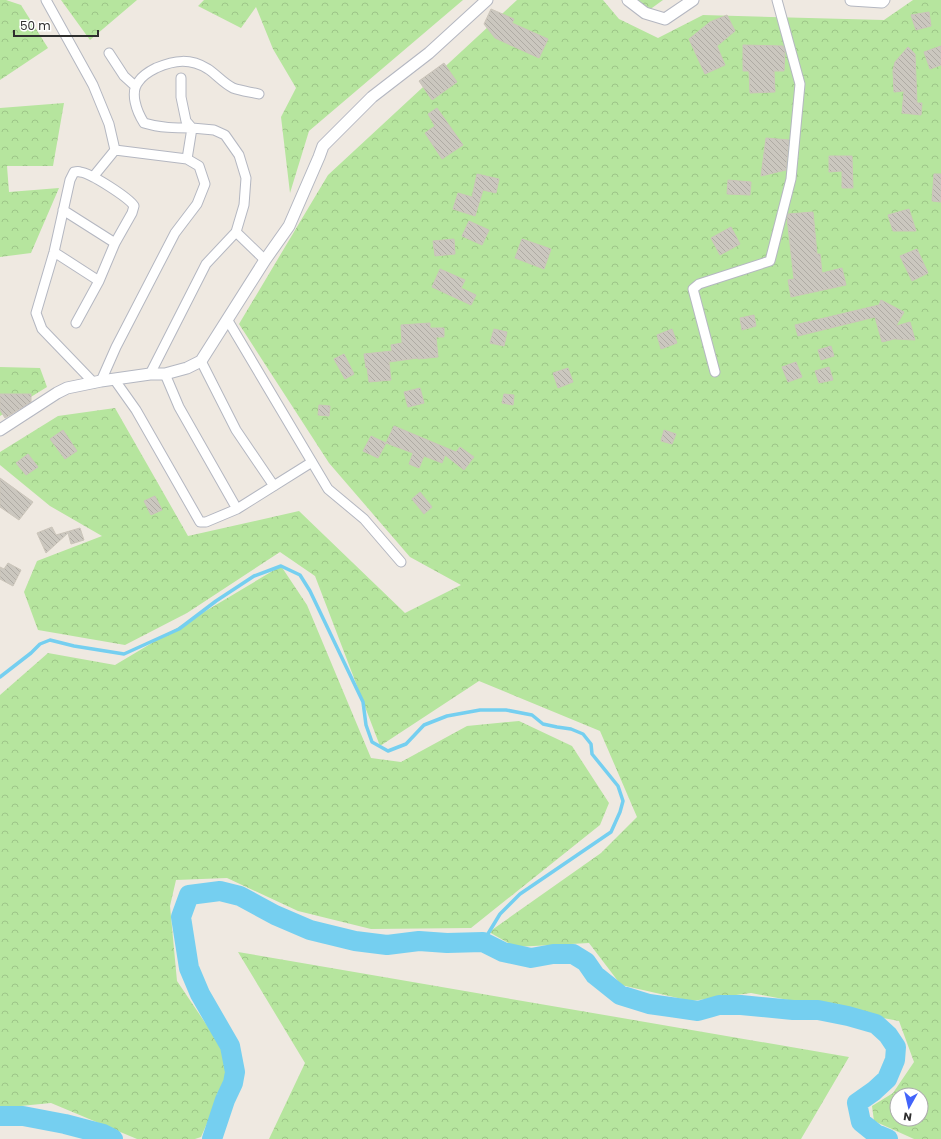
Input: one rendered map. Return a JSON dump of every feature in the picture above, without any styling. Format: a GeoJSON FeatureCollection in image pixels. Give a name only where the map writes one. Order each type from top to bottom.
{"type":"FeatureCollection","features":[{"type":"Feature","properties":{"kind":"street"},"geometry":{"type":"LineString","coordinates":[[46,0],[93,85],[108,124],[114,150]]}},
{"type":"Feature","properties":{"kind":"street"},"geometry":{"type":"LineString","coordinates":[[0,430],[67,388],[114,379],[150,374],[165,374],[187,368],[202,361],[265,260],[289,226],[323,146],[372,97],[429,53],[487,0]]}},
{"type":"Feature","properties":{"kind":"street"},"geometry":{"type":"LineString","coordinates":[[628,0],[645,13],[665,20],[693,0]]}},
{"type":"Feature","properties":{"kind":"street"},"geometry":{"type":"LineString","coordinates":[[715,372],[693,289],[699,284],[770,261],[791,180],[800,84],[777,0]]}},
{"type":"Feature","properties":{"kind":"street"},"geometry":{"type":"LineString","coordinates":[[851,0],[882,2],[884,0]]}},
{"type":"Feature","properties":{"kind":"street"},"geometry":{"type":"LineString","coordinates":[[109,53],[124,76],[135,86]]}},
{"type":"Feature","properties":{"kind":"street"},"geometry":{"type":"LineString","coordinates":[[150,374],[206,264],[236,232],[244,205],[246,178],[239,155],[225,135],[214,130],[154,126],[144,123],[138,114],[135,101],[135,86],[148,72],[166,64],[181,60],[191,62],[209,70],[233,88],[259,94]]}},
{"type":"Feature","properties":{"kind":"street"},"geometry":{"type":"LineString","coordinates":[[181,78],[181,97],[186,121],[192,128],[187,159]]}},
{"type":"Feature","properties":{"kind":"street"},"geometry":{"type":"LineString","coordinates":[[98,382],[175,233],[197,204],[205,184],[199,166],[187,159],[114,150]]}},
{"type":"Feature","properties":{"kind":"street"},"geometry":{"type":"LineString","coordinates":[[93,177],[114,150]]}},
{"type":"Feature","properties":{"kind":"street"},"geometry":{"type":"LineString","coordinates":[[76,323],[99,281],[115,243],[132,213],[134,206],[126,198],[93,177],[80,172],[74,172],[70,180],[54,252],[36,313],[42,329],[98,382]]}},
{"type":"Feature","properties":{"kind":"street"},"geometry":{"type":"LineString","coordinates":[[63,210],[115,243]]}},
{"type":"Feature","properties":{"kind":"street"},"geometry":{"type":"LineString","coordinates":[[236,232],[265,260]]}},
{"type":"Feature","properties":{"kind":"street"},"geometry":{"type":"LineString","coordinates":[[54,252],[99,281]]}},
{"type":"Feature","properties":{"kind":"street"},"geometry":{"type":"LineString","coordinates":[[227,319],[328,489],[364,519],[401,562]]}},
{"type":"Feature","properties":{"kind":"street"},"geometry":{"type":"LineString","coordinates":[[202,361],[236,430],[274,486]]}},
{"type":"Feature","properties":{"kind":"street"},"geometry":{"type":"LineString","coordinates":[[165,374],[179,407],[237,508]]}},
{"type":"Feature","properties":{"kind":"street"},"geometry":{"type":"LineString","coordinates":[[114,379],[136,410],[200,522],[206,522],[237,508],[312,462]]}},
{"type":"Feature","properties":{"kind":"green space"},"geometry":{"type":"Polygon","coordinates":[[[0,0],[6,0],[21,5],[48,48],[0,80],[0,0]]]}},
{"type":"Feature","properties":{"kind":"green space"},"geometry":{"type":"Polygon","coordinates":[[[61,0],[137,0],[90,40],[61,0]]]}},
{"type":"Feature","properties":{"kind":"green space"},"geometry":{"type":"Polygon","coordinates":[[[204,0],[463,0],[309,131],[290,193],[281,117],[296,88],[273,49],[256,7],[241,28],[198,6],[204,0]]]}},
{"type":"Feature","properties":{"kind":"green space"},"geometry":{"type":"Polygon","coordinates":[[[517,0],[603,0],[619,19],[658,38],[703,15],[884,20],[913,0],[941,0],[941,1139],[914,1139],[874,1121],[872,1106],[889,1095],[889,1127],[929,1127],[929,1087],[897,1087],[914,1062],[899,1021],[751,993],[691,1001],[621,985],[589,943],[515,947],[489,932],[601,853],[637,817],[600,731],[479,681],[380,746],[315,576],[280,552],[187,613],[125,645],[38,630],[24,592],[37,561],[102,536],[50,506],[0,465],[0,452],[58,416],[115,408],[188,536],[299,511],[405,613],[461,585],[410,557],[329,463],[239,324],[328,175],[517,0]]]}},
{"type":"Feature","properties":{"kind":"green space"},"geometry":{"type":"Polygon","coordinates":[[[633,0],[663,0],[645,13],[633,0]]]}},
{"type":"Feature","properties":{"kind":"green space"},"geometry":{"type":"Polygon","coordinates":[[[64,103],[53,166],[7,166],[9,192],[59,188],[31,253],[0,257],[0,108],[64,103]]]}},
{"type":"Feature","properties":{"kind":"green space"},"geometry":{"type":"Polygon","coordinates":[[[0,367],[40,368],[47,387],[0,416],[0,367]]]}},
{"type":"Feature","properties":{"kind":"green space"},"geometry":{"type":"Polygon","coordinates":[[[281,566],[307,605],[371,758],[401,762],[467,726],[519,721],[572,746],[609,803],[600,825],[471,928],[371,929],[298,911],[227,878],[176,880],[170,906],[177,981],[233,1064],[201,1137],[195,1139],[137,1139],[51,1103],[0,1108],[0,695],[48,653],[115,665],[281,566]]]}},
{"type":"Feature","properties":{"kind":"green space"},"geometry":{"type":"Polygon","coordinates":[[[238,952],[849,1057],[801,1139],[269,1139],[305,1063],[238,952]]]}},
{"type":"Feature","properties":{"kind":"building"},"geometry":{"type":"Polygon","coordinates":[[[491,9],[514,19],[512,23],[548,39],[539,58],[495,38],[484,24],[491,9]]]}},
{"type":"Feature","properties":{"kind":"building"},"geometry":{"type":"Polygon","coordinates":[[[929,12],[931,26],[916,30],[911,15],[929,12]]]}},
{"type":"Feature","properties":{"kind":"building"},"geometry":{"type":"Polygon","coordinates":[[[727,15],[735,31],[717,46],[725,65],[705,74],[689,39],[710,22],[727,15]]]}},
{"type":"Feature","properties":{"kind":"building"},"geometry":{"type":"Polygon","coordinates":[[[743,45],[783,46],[785,50],[784,71],[774,71],[775,92],[750,93],[749,71],[743,71],[743,45]]]}},
{"type":"Feature","properties":{"kind":"building"},"geometry":{"type":"Polygon","coordinates":[[[941,46],[941,65],[930,69],[924,52],[941,46]]]}},
{"type":"Feature","properties":{"kind":"building"},"geometry":{"type":"Polygon","coordinates":[[[908,47],[915,54],[917,103],[922,103],[921,115],[902,113],[904,91],[894,92],[893,71],[895,62],[908,47]]]}},
{"type":"Feature","properties":{"kind":"building"},"geometry":{"type":"Polygon","coordinates":[[[444,63],[457,82],[432,100],[419,81],[444,63]]]}},
{"type":"Feature","properties":{"kind":"building"},"geometry":{"type":"Polygon","coordinates":[[[437,108],[463,145],[442,159],[425,133],[435,126],[428,114],[437,108]]]}},
{"type":"Feature","properties":{"kind":"building"},"geometry":{"type":"Polygon","coordinates":[[[766,138],[789,140],[786,170],[761,176],[766,138]]]}},
{"type":"Feature","properties":{"kind":"building"},"geometry":{"type":"Polygon","coordinates":[[[829,156],[852,156],[853,188],[842,188],[842,171],[829,172],[829,156]]]}},
{"type":"Feature","properties":{"kind":"building"},"geometry":{"type":"Polygon","coordinates":[[[477,174],[499,179],[496,193],[483,190],[475,216],[453,209],[458,193],[472,197],[477,174]]]}},
{"type":"Feature","properties":{"kind":"building"},"geometry":{"type":"Polygon","coordinates":[[[934,174],[941,174],[941,202],[932,201],[934,174]]]}},
{"type":"Feature","properties":{"kind":"building"},"geometry":{"type":"Polygon","coordinates":[[[728,180],[751,182],[750,195],[727,194],[728,180]]]}},
{"type":"Feature","properties":{"kind":"building"},"geometry":{"type":"Polygon","coordinates":[[[909,209],[916,231],[893,231],[888,215],[909,209]]]}},
{"type":"Feature","properties":{"kind":"building"},"geometry":{"type":"Polygon","coordinates":[[[813,212],[817,254],[820,254],[822,273],[842,268],[846,285],[791,297],[788,280],[794,279],[787,218],[788,214],[813,212]]]}},
{"type":"Feature","properties":{"kind":"building"},"geometry":{"type":"Polygon","coordinates":[[[469,221],[489,230],[482,245],[462,236],[469,221]]]}},
{"type":"Feature","properties":{"kind":"building"},"geometry":{"type":"Polygon","coordinates":[[[731,227],[740,244],[720,255],[711,238],[731,227]]]}},
{"type":"Feature","properties":{"kind":"building"},"geometry":{"type":"Polygon","coordinates":[[[454,239],[455,254],[435,256],[433,241],[454,239]]]}},
{"type":"Feature","properties":{"kind":"building"},"geometry":{"type":"Polygon","coordinates":[[[522,239],[551,249],[544,269],[515,258],[522,239]]]}},
{"type":"Feature","properties":{"kind":"building"},"geometry":{"type":"Polygon","coordinates":[[[917,249],[928,273],[912,281],[900,256],[917,249]]]}},
{"type":"Feature","properties":{"kind":"building"},"geometry":{"type":"Polygon","coordinates":[[[440,269],[465,280],[461,288],[476,295],[471,305],[432,287],[440,269]]]}},
{"type":"Feature","properties":{"kind":"building"},"geometry":{"type":"Polygon","coordinates":[[[881,300],[904,312],[896,326],[910,322],[915,340],[894,339],[882,342],[875,317],[798,336],[795,325],[879,305],[881,300]]]}},
{"type":"Feature","properties":{"kind":"building"},"geometry":{"type":"Polygon","coordinates":[[[754,315],[756,326],[742,330],[740,318],[754,315]]]}},
{"type":"Feature","properties":{"kind":"building"},"geometry":{"type":"Polygon","coordinates":[[[430,323],[430,328],[444,328],[444,337],[436,337],[438,357],[389,362],[391,380],[369,382],[364,354],[392,351],[391,345],[402,343],[401,325],[430,323]]]}},
{"type":"Feature","properties":{"kind":"building"},"geometry":{"type":"Polygon","coordinates":[[[494,329],[507,332],[504,346],[490,343],[494,329]]]}},
{"type":"Feature","properties":{"kind":"building"},"geometry":{"type":"Polygon","coordinates":[[[672,329],[677,343],[661,349],[657,335],[672,329]]]}},
{"type":"Feature","properties":{"kind":"building"},"geometry":{"type":"Polygon","coordinates":[[[831,346],[834,356],[821,360],[818,350],[831,346]]]}},
{"type":"Feature","properties":{"kind":"building"},"geometry":{"type":"Polygon","coordinates":[[[344,354],[354,374],[345,379],[334,359],[344,354]]]}},
{"type":"Feature","properties":{"kind":"building"},"geometry":{"type":"Polygon","coordinates":[[[796,362],[802,377],[788,382],[782,367],[796,362]]]}},
{"type":"Feature","properties":{"kind":"building"},"geometry":{"type":"Polygon","coordinates":[[[829,367],[833,380],[819,383],[815,371],[829,367]]]}},
{"type":"Feature","properties":{"kind":"building"},"geometry":{"type":"Polygon","coordinates":[[[568,368],[573,382],[558,388],[553,373],[568,368]]]}},
{"type":"Feature","properties":{"kind":"building"},"geometry":{"type":"Polygon","coordinates":[[[420,388],[424,403],[408,407],[404,392],[420,388]]]}},
{"type":"Feature","properties":{"kind":"building"},"geometry":{"type":"Polygon","coordinates":[[[0,394],[31,394],[31,402],[5,418],[0,410],[0,394]]]}},
{"type":"Feature","properties":{"kind":"building"},"geometry":{"type":"Polygon","coordinates":[[[504,394],[514,395],[513,405],[502,403],[504,394]]]}},
{"type":"Feature","properties":{"kind":"building"},"geometry":{"type":"Polygon","coordinates":[[[319,405],[330,406],[329,416],[318,415],[319,405]]]}},
{"type":"Feature","properties":{"kind":"building"},"geometry":{"type":"Polygon","coordinates":[[[394,426],[456,452],[460,447],[474,457],[464,470],[445,455],[442,463],[424,456],[419,468],[409,464],[413,453],[386,443],[394,426]]]}},
{"type":"Feature","properties":{"kind":"building"},"geometry":{"type":"Polygon","coordinates":[[[63,430],[77,451],[65,459],[50,439],[63,430]]]}},
{"type":"Feature","properties":{"kind":"building"},"geometry":{"type":"Polygon","coordinates":[[[664,430],[676,434],[672,444],[661,441],[664,430]]]}},
{"type":"Feature","properties":{"kind":"building"},"geometry":{"type":"Polygon","coordinates":[[[371,436],[386,443],[378,458],[363,451],[371,436]]]}},
{"type":"Feature","properties":{"kind":"building"},"geometry":{"type":"Polygon","coordinates":[[[28,454],[38,467],[26,475],[16,463],[28,454]]]}},
{"type":"Feature","properties":{"kind":"building"},"geometry":{"type":"Polygon","coordinates":[[[0,478],[33,502],[19,520],[0,507],[0,478]]]}},
{"type":"Feature","properties":{"kind":"building"},"geometry":{"type":"Polygon","coordinates":[[[420,492],[432,507],[424,514],[412,499],[420,492]]]}},
{"type":"Feature","properties":{"kind":"building"},"geometry":{"type":"Polygon","coordinates":[[[155,496],[162,510],[151,515],[144,501],[155,496]]]}},
{"type":"Feature","properties":{"kind":"building"},"geometry":{"type":"Polygon","coordinates":[[[52,527],[56,535],[80,528],[84,540],[71,544],[68,533],[46,553],[37,533],[52,527]]]}},
{"type":"Feature","properties":{"kind":"building"},"geometry":{"type":"Polygon","coordinates":[[[8,563],[21,570],[13,586],[0,579],[0,567],[4,569],[8,563]]]}},
{"type":"Feature","properties":{"kind":"waterway"},"geometry":{"type":"LineString","coordinates":[[0,677],[31,653],[40,644],[50,640],[74,646],[124,654],[179,629],[216,601],[254,576],[281,566],[300,575],[310,591],[363,702],[366,725],[372,742],[388,751],[406,744],[424,725],[447,716],[480,710],[506,710],[532,715],[543,724],[571,729],[583,734],[591,744],[592,754],[618,786],[623,801],[611,832],[520,894],[500,914],[483,942]]}},
{"type":"Feature","properties":{"kind":"waterway"},"geometry":{"type":"LineString","coordinates":[[212,1139],[225,1100],[233,1083],[235,1072],[230,1046],[200,994],[189,968],[181,917],[189,895],[220,891],[240,896],[275,915],[310,930],[355,941],[387,945],[419,941],[447,943],[483,942],[503,952],[531,958],[553,954],[573,954],[586,962],[595,975],[620,995],[649,1004],[698,1011],[719,1005],[741,1005],[793,1010],[818,1010],[848,1016],[876,1024],[888,1035],[896,1047],[895,1060],[887,1079],[874,1091],[857,1103],[861,1122],[876,1134],[888,1139]]}},
{"type":"Feature","properties":{"kind":"waterway"},"geometry":{"type":"LineString","coordinates":[[0,1116],[23,1116],[65,1124],[103,1134],[113,1139]]}}]}
